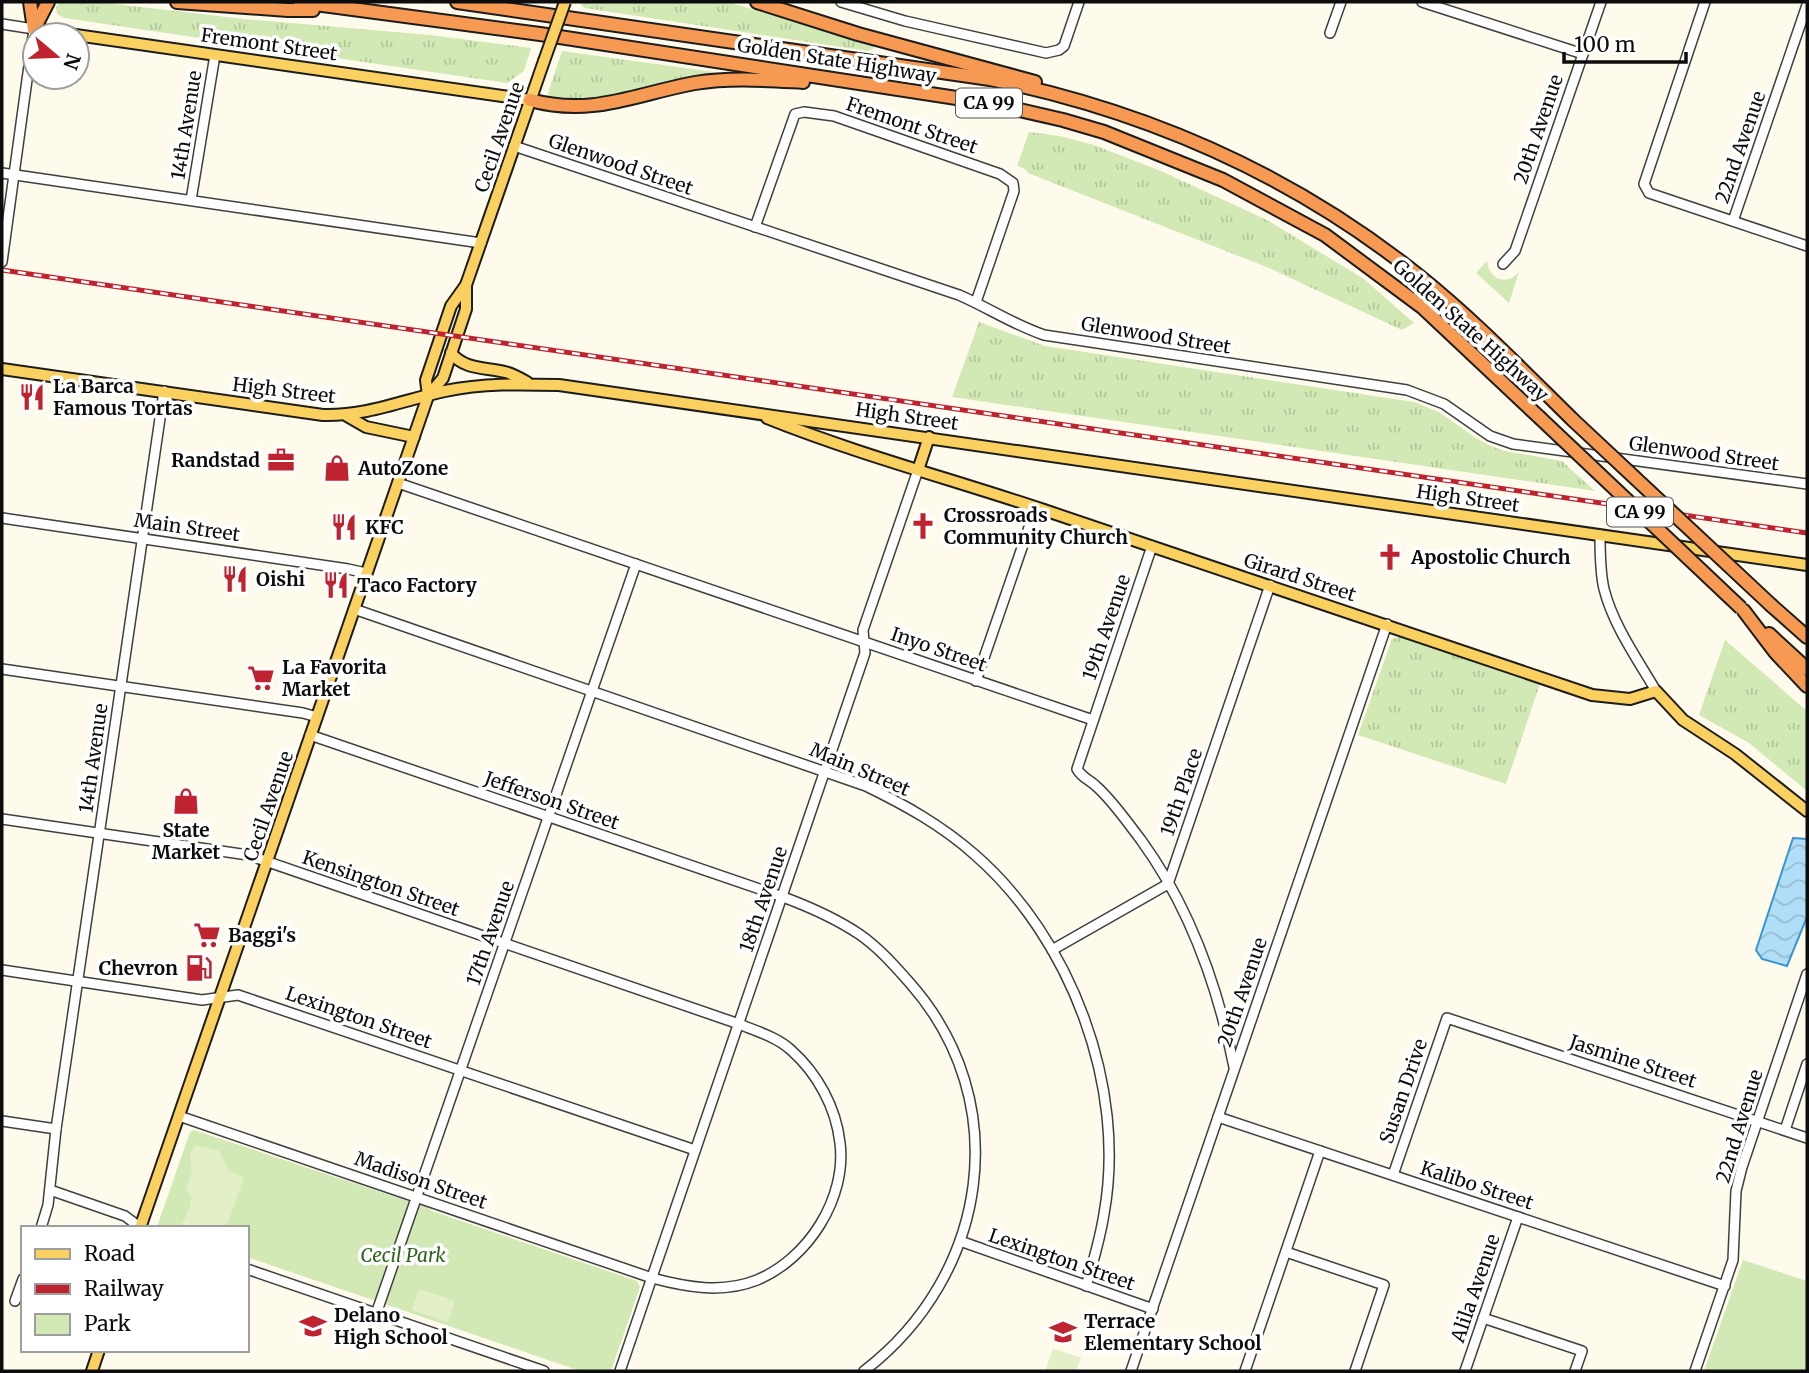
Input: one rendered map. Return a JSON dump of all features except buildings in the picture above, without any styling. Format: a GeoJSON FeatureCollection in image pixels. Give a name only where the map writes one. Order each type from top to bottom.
{"type":"FeatureCollection","features":[{"type":"Feature","properties":{"kind":"highway"},"geometry":{"type":"LineString","coordinates":[[30,2],[32,21]]}},
{"type":"Feature","properties":{"kind":"highway"},"geometry":{"type":"LineString","coordinates":[[38,21],[48,2]]}},
{"type":"Feature","properties":{"kind":"highway"},"geometry":{"type":"LineString","coordinates":[[177,2],[288,10],[352,9]]}},
{"type":"Feature","properties":{"kind":"highway","name":"Golden State Highway"},"geometry":{"type":"LineString","coordinates":[[300,2],[540,34],[989,103],[1063,120],[1149,148],[1223,180],[1325,235],[1391,282],[1456,338],[1807,669]]}},
{"type":"Feature","properties":{"kind":"highway","name":"Golden State Highway"},"geometry":{"type":"LineString","coordinates":[[464,2],[990,79],[1094,105],[1215,150],[1286,186],[1332,214],[1387,251],[1450,302],[1807,637]]}},
{"type":"Feature","properties":{"kind":"highway"},"geometry":{"type":"LineString","coordinates":[[757,2],[858,34],[1014,75],[1094,105]]}},
{"type":"Feature","properties":{"kind":"highway"},"geometry":{"type":"LineString","coordinates":[[530,100],[563,106],[603,106],[694,83],[740,79],[879,86]]}},
{"type":"Feature","properties":{"kind":"highway"},"geometry":{"type":"LineString","coordinates":[[1743,610],[1776,652],[1807,685]]}},
{"type":"Feature","properties":{"kind":"main road","name":"Cecil Avenue"},"geometry":{"type":"LineString","coordinates":[[428,396],[426,380],[451,306],[466,285],[565,2]]}},
{"type":"Feature","properties":{"kind":"main road","name":"Fremont Street"},"geometry":{"type":"LineString","coordinates":[[91,37],[530,100]]}},
{"type":"Feature","properties":{"kind":"main road","name":"Cecil Avenue"},"geometry":{"type":"LineString","coordinates":[[141,1226],[428,396],[443,378],[466,309],[466,285]]}},
{"type":"Feature","properties":{"kind":"main road"},"geometry":{"type":"LineString","coordinates":[[451,353],[458,362],[476,368],[507,372],[533,384]]}},
{"type":"Feature","properties":{"kind":"main road","name":"High Street"},"geometry":{"type":"LineString","coordinates":[[2,369],[323,415],[347,416],[481,386],[559,385],[1807,565]]}},
{"type":"Feature","properties":{"kind":"main road","name":"Girard Street"},"geometry":{"type":"LineString","coordinates":[[751,412],[834,443],[1036,507],[1592,695],[1630,699],[1656,691]]}},
{"type":"Feature","properties":{"kind":"main road"},"geometry":{"type":"LineString","coordinates":[[347,416],[366,427],[414,437]]}},
{"type":"Feature","properties":{"kind":"main road","name":"18th Avenue"},"geometry":{"type":"LineString","coordinates":[[918,470],[929,437]]}},
{"type":"Feature","properties":{"kind":"main road"},"geometry":{"type":"LineString","coordinates":[[1656,691],[1683,720],[1726,747],[1807,811]]}},
{"type":"Feature","properties":{"kind":"main road"},"geometry":{"type":"LineString","coordinates":[[92,1371],[98,1352]]}},
{"type":"Feature","properties":{"kind":"street"},"geometry":{"type":"LineString","coordinates":[[841,2],[905,21],[1046,52],[1059,50],[1066,41],[1079,2]]}},
{"type":"Feature","properties":{"kind":"street"},"geometry":{"type":"LineString","coordinates":[[1330,33],[1341,2]]}},
{"type":"Feature","properties":{"kind":"street"},"geometry":{"type":"LineString","coordinates":[[1422,2],[1583,54]]}},
{"type":"Feature","properties":{"kind":"street","name":"20th Avenue"},"geometry":{"type":"LineString","coordinates":[[1503,264],[1515,251],[1601,2]]}},
{"type":"Feature","properties":{"kind":"street"},"geometry":{"type":"LineString","coordinates":[[1705,2],[1644,184],[1645,190],[1807,246]]}},
{"type":"Feature","properties":{"kind":"street","name":"22nd Avenue"},"geometry":{"type":"LineString","coordinates":[[1733,220],[1807,5]]}},
{"type":"Feature","properties":{"kind":"street","name":"Fremont Street"},"geometry":{"type":"LineString","coordinates":[[2,24],[21,27]]}},
{"type":"Feature","properties":{"kind":"street","name":"14th Avenue"},"geometry":{"type":"LineString","coordinates":[[191,200],[215,55]]}},
{"type":"Feature","properties":{"kind":"street"},"geometry":{"type":"LineString","coordinates":[[2,262],[26,91]]}},
{"type":"Feature","properties":{"kind":"street","name":"Fremont Street"},"geometry":{"type":"LineString","coordinates":[[755,227],[795,114],[804,112],[834,116],[1000,174],[1013,183],[1014,191],[976,302]]}},
{"type":"Feature","properties":{"kind":"street","name":"Glenwood Street"},"geometry":{"type":"LineString","coordinates":[[514,146],[976,302],[999,317],[1044,335],[1407,390],[1444,404],[1490,436],[1513,444],[1807,484]]}},
{"type":"Feature","properties":{"kind":"street"},"geometry":{"type":"LineString","coordinates":[[2,173],[481,243]]}},
{"type":"Feature","properties":{"kind":"street","name":"14th Avenue"},"geometry":{"type":"LineString","coordinates":[[50,1190],[56,1129],[164,391]]}},
{"type":"Feature","properties":{"kind":"street","name":"18th Avenue"},"geometry":{"type":"LineString","coordinates":[[620,1371],[826,771],[865,653],[863,630],[918,470]]}},
{"type":"Feature","properties":{"kind":"street","name":"Inyo Street"},"geometry":{"type":"LineString","coordinates":[[398,483],[1093,720]]}},
{"type":"Feature","properties":{"kind":"street"},"geometry":{"type":"LineString","coordinates":[[976,681],[1036,507]]}},
{"type":"Feature","properties":{"kind":"street","name":"Main Street"},"geometry":{"type":"LineString","coordinates":[[2,518],[366,573]]}},
{"type":"Feature","properties":{"kind":"street"},"geometry":{"type":"LineString","coordinates":[[1600,535],[1605,593],[1656,691]]}},
{"type":"Feature","properties":{"kind":"street","name":"19th Avenue"},"geometry":{"type":"LineString","coordinates":[[1093,720],[1152,546]]}},
{"type":"Feature","properties":{"kind":"street","name":"17th Avenue"},"geometry":{"type":"LineString","coordinates":[[376,1314],[636,564]]}},
{"type":"Feature","properties":{"kind":"street","name":"19th Place"},"geometry":{"type":"LineString","coordinates":[[1168,884],[1270,585]]}},
{"type":"Feature","properties":{"kind":"street","name":"Main Street"},"geometry":{"type":"LineString","coordinates":[[354,609],[866,786],[904,804],[939,826],[975,854],[1030,916],[1052,950],[1072,986],[1097,1059],[1104,1097],[1109,1173],[1105,1213],[1086,1286]]}},
{"type":"Feature","properties":{"kind":"street","name":"20th Avenue"},"geometry":{"type":"LineString","coordinates":[[1131,1371],[1387,624]]}},
{"type":"Feature","properties":{"kind":"street"},"geometry":{"type":"LineString","coordinates":[[2,669],[317,717]]}},
{"type":"Feature","properties":{"kind":"street"},"geometry":{"type":"LineString","coordinates":[[1093,720],[1077,769],[1082,777],[1095,785],[1142,842],[1168,884],[1207,967],[1227,1030],[1234,1068]]}},
{"type":"Feature","properties":{"kind":"street","name":"Jefferson Street"},"geometry":{"type":"LineString","coordinates":[[310,735],[783,897],[825,914],[861,935],[893,963],[921,995],[944,1031],[961,1073],[970,1105],[974,1135],[974,1182],[960,1241],[946,1276],[928,1306],[896,1343],[864,1371]]}},
{"type":"Feature","properties":{"kind":"street","name":"Kensington Street"},"geometry":{"type":"LineString","coordinates":[[2,820],[247,855],[739,1024]]}},
{"type":"Feature","properties":{"kind":"street"},"geometry":{"type":"LineString","coordinates":[[1052,950],[1168,884]]}},
{"type":"Feature","properties":{"kind":"street","name":"Lexington Street"},"geometry":{"type":"LineString","coordinates":[[2,970],[202,1000],[238,995],[695,1150]]}},
{"type":"Feature","properties":{"kind":"street","name":"22nd Avenue"},"geometry":{"type":"LineString","coordinates":[[1695,1371],[1725,1286],[1734,1250],[1736,1191],[1807,974]]}},
{"type":"Feature","properties":{"kind":"street","name":"Jasmine Street"},"geometry":{"type":"LineString","coordinates":[[1447,1018],[1807,1138]]}},
{"type":"Feature","properties":{"kind":"street","name":"Susan Drive"},"geometry":{"type":"LineString","coordinates":[[1393,1175],[1447,1018]]}},
{"type":"Feature","properties":{"kind":"street","name":"Madison Street"},"geometry":{"type":"LineString","coordinates":[[179,1116],[652,1278],[703,1289],[730,1287],[757,1280],[782,1265],[802,1248],[819,1226],[833,1200],[840,1144],[834,1116],[824,1091],[809,1069],[790,1048],[739,1024]]}},
{"type":"Feature","properties":{"kind":"street"},"geometry":{"type":"LineString","coordinates":[[1785,1130],[1807,1063]]}},
{"type":"Feature","properties":{"kind":"street","name":"Kalibo Street"},"geometry":{"type":"LineString","coordinates":[[1218,1117],[1725,1286]]}},
{"type":"Feature","properties":{"kind":"street"},"geometry":{"type":"LineString","coordinates":[[2,1121],[56,1129]]}},
{"type":"Feature","properties":{"kind":"street"},"geometry":{"type":"LineString","coordinates":[[1245,1371],[1320,1151]]}},
{"type":"Feature","properties":{"kind":"street"},"geometry":{"type":"LineString","coordinates":[[42,1226],[50,1190],[125,1216],[138,1226]]}},
{"type":"Feature","properties":{"kind":"street","name":"Alila Avenue"},"geometry":{"type":"LineString","coordinates":[[1465,1371],[1518,1217]]}},
{"type":"Feature","properties":{"kind":"street","name":"Lexington Street"},"geometry":{"type":"LineString","coordinates":[[960,1241],[1153,1309]]}},
{"type":"Feature","properties":{"kind":"street"},"geometry":{"type":"LineString","coordinates":[[1286,1252],[1384,1285],[1355,1371]]}},
{"type":"Feature","properties":{"kind":"street"},"geometry":{"type":"LineString","coordinates":[[248,1269],[544,1371]]}},
{"type":"Feature","properties":{"kind":"street"},"geometry":{"type":"LineString","coordinates":[[15,1301],[21,1284]]}},
{"type":"Feature","properties":{"kind":"street"},"geometry":{"type":"LineString","coordinates":[[1483,1318],[1582,1351],[1575,1371]]}},
{"type":"Feature","properties":{"kind":"green space"},"geometry":{"type":"Polygon","coordinates":[[[60,2],[98,2],[244,19],[430,35],[531,48],[524,71],[507,83],[64,18],[57,14],[56,7],[60,2]]]}},
{"type":"Feature","properties":{"kind":"green space"},"geometry":{"type":"Polygon","coordinates":[[[579,2],[727,2],[870,42],[874,48],[868,51],[584,8],[579,2]]]}},
{"type":"Feature","properties":{"kind":"green space"},"geometry":{"type":"Polygon","coordinates":[[[562,51],[735,75],[616,99],[570,101],[550,98],[548,93],[562,51]]]}},
{"type":"Feature","properties":{"kind":"green space"},"geometry":{"type":"Polygon","coordinates":[[[1029,132],[1060,136],[1094,145],[1161,171],[1267,220],[1364,279],[1414,323],[1402,330],[1269,268],[1028,173],[1017,166],[1029,132]]]}},
{"type":"Feature","properties":{"kind":"green space"},"geometry":{"type":"Polygon","coordinates":[[[1487,261],[1491,273],[1499,279],[1509,279],[1519,272],[1509,303],[1476,273],[1487,261]]]}},
{"type":"Feature","properties":{"kind":"green space"},"geometry":{"type":"Polygon","coordinates":[[[979,322],[1045,346],[1414,402],[1439,412],[1491,446],[1562,461],[1595,491],[952,397],[979,322]]]}},
{"type":"Feature","properties":{"kind":"green space"},"geometry":{"type":"Polygon","coordinates":[[[1400,636],[1540,684],[1506,784],[1358,735],[1392,639],[1400,636]]]}},
{"type":"Feature","properties":{"kind":"green space"},"geometry":{"type":"Polygon","coordinates":[[[1725,640],[1807,711],[1807,791],[1749,743],[1699,715],[1725,640]]]}},
{"type":"Feature","properties":{"kind":"green space","name":"Cecil Park"},"geometry":{"type":"Polygon","coordinates":[[[194,1130],[429,1208],[637,1281],[640,1287],[611,1371],[580,1371],[248,1257],[248,1226],[157,1226],[190,1132],[194,1130]]]}},
{"type":"Feature","properties":{"kind":"green space"},"geometry":{"type":"Polygon","coordinates":[[[194,1147],[219,1151],[229,1171],[244,1177],[227,1226],[181,1226],[190,1206],[191,1196],[186,1190],[192,1172],[190,1154],[194,1147]]]}},
{"type":"Feature","properties":{"kind":"green space"},"geometry":{"type":"Polygon","coordinates":[[[1743,1260],[1807,1281],[1807,1371],[1704,1371],[1743,1260]]]}},
{"type":"Feature","properties":{"kind":"green space"},"geometry":{"type":"Polygon","coordinates":[[[419,1289],[455,1301],[448,1322],[412,1310],[419,1289]]]}},
{"type":"Feature","properties":{"kind":"green space"},"geometry":{"type":"Polygon","coordinates":[[[1053,1348],[1081,1358],[1076,1371],[1045,1371],[1053,1348]]]}},
{"type":"Feature","properties":{"kind":"water"},"geometry":{"type":"Polygon","coordinates":[[[1793,838],[1807,839],[1807,917],[1787,966],[1762,959],[1756,950],[1793,838]]]}},
{"type":"Feature","properties":{"kind":"railway"},"geometry":{"type":"LineString","coordinates":[[2,270],[1807,533]]}},
{"type":"Feature","properties":{"kind":"place","name":"La Barca Famous Tortas"},"geometry":{"type":"Point","coordinates":[32,397]}},
{"type":"Feature","properties":{"kind":"place","name":"Randstad"},"geometry":{"type":"Point","coordinates":[281,460]}},
{"type":"Feature","properties":{"kind":"place","name":"AutoZone"},"geometry":{"type":"Point","coordinates":[337,468]}},
{"type":"Feature","properties":{"kind":"place","name":"Crossroads Community Church"},"geometry":{"type":"Point","coordinates":[923,526]}},
{"type":"Feature","properties":{"kind":"place","name":"KFC"},"geometry":{"type":"Point","coordinates":[344,527]}},
{"type":"Feature","properties":{"kind":"place","name":"Apostolic Church"},"geometry":{"type":"Point","coordinates":[1390,557]}},
{"type":"Feature","properties":{"kind":"place","name":"Oishi"},"geometry":{"type":"Point","coordinates":[235,579]}},
{"type":"Feature","properties":{"kind":"place","name":"Taco Factory"},"geometry":{"type":"Point","coordinates":[336,585]}},
{"type":"Feature","properties":{"kind":"place","name":"La Favorita Market"},"geometry":{"type":"Point","coordinates":[261,678]}},
{"type":"Feature","properties":{"kind":"place","name":"State Market"},"geometry":{"type":"Point","coordinates":[186,801]}},
{"type":"Feature","properties":{"kind":"place","name":"Baggi's"},"geometry":{"type":"Point","coordinates":[207,935]}},
{"type":"Feature","properties":{"kind":"place","name":"Chevron"},"geometry":{"type":"Point","coordinates":[199,968]}},
{"type":"Feature","properties":{"kind":"place","name":"Delano High School"},"geometry":{"type":"Point","coordinates":[313,1326]}},
{"type":"Feature","properties":{"kind":"place","name":"Terrace Elementary School"},"geometry":{"type":"Point","coordinates":[1063,1332]}}]}
